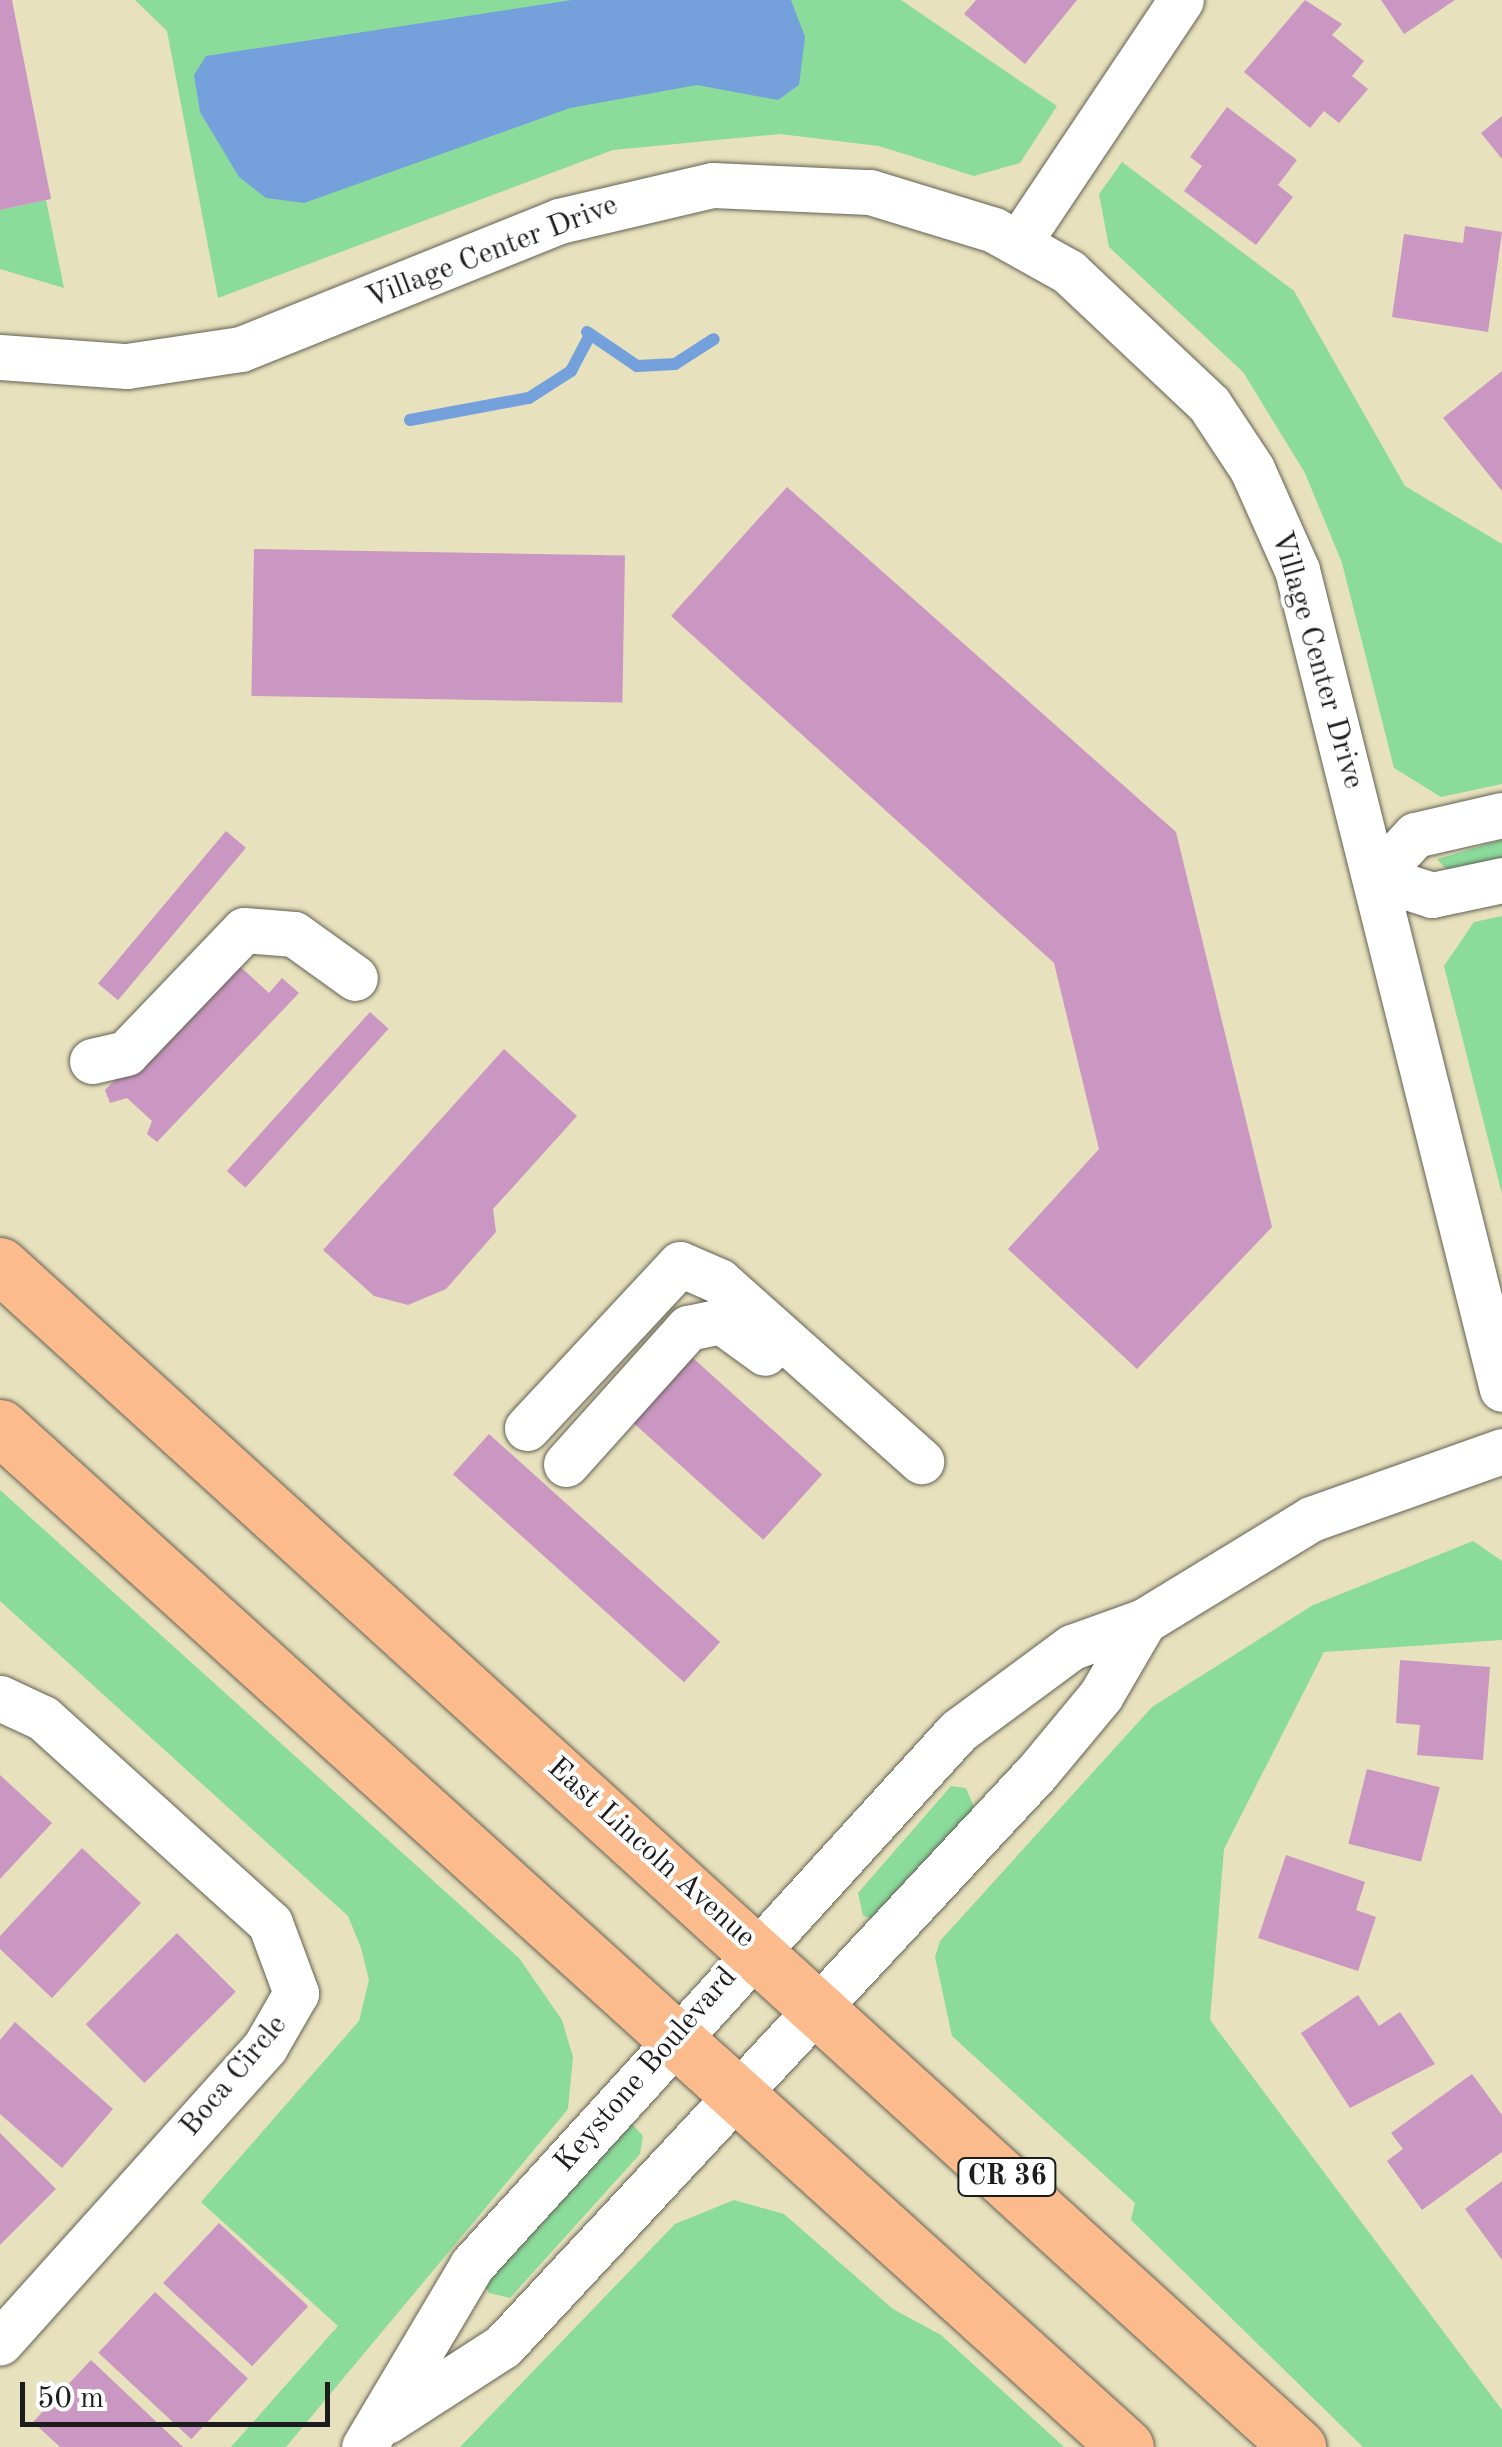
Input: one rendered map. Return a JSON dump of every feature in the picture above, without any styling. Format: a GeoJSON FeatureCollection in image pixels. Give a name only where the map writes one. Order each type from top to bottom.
{"type":"FeatureCollection","features":[{"type":"Feature","properties":{"kind":"main road","name":"East Lincoln Avenue"},"geometry":{"type":"LineString","coordinates":[[0,1265],[715,1908],[1298,2447]]}},
{"type":"Feature","properties":{"kind":"main road"},"geometry":{"type":"LineString","coordinates":[[0,1311],[60,1361],[146,1398]]}},
{"type":"Feature","properties":{"kind":"main road"},"geometry":{"type":"LineString","coordinates":[[0,1426],[738,2091],[1126,2447]]}},
{"type":"Feature","properties":{"kind":"street"},"geometry":{"type":"LineString","coordinates":[[1019,242],[1181,0]]}},
{"type":"Feature","properties":{"kind":"street","name":"Village Center Drive"},"geometry":{"type":"LineString","coordinates":[[0,357],[127,366],[242,348],[559,221],[713,184],[870,192],[1019,242],[1158,346],[1252,469],[1298,570],[1502,1389]]}},
{"type":"Feature","properties":{"kind":"street"},"geometry":{"type":"LineString","coordinates":[[1502,815],[1415,835],[1376,876],[1432,895],[1502,880]]}},
{"type":"Feature","properties":{"kind":"street"},"geometry":{"type":"LineString","coordinates":[[92,1061],[126,1053],[244,930],[294,934],[354,978]]}},
{"type":"Feature","properties":{"kind":"street"},"geometry":{"type":"LineString","coordinates":[[527,1428],[680,1264],[719,1281],[911,1470],[722,1321],[688,1328],[566,1464]]}},
{"type":"Feature","properties":{"kind":"street","name":"Keystone Boulevard"},"geometry":{"type":"LineString","coordinates":[[375,2434],[472,2265],[755,1946],[958,1731],[1072,1648],[1144,1620],[1353,1498],[1502,1451]]}},
{"type":"Feature","properties":{"kind":"street","name":"Keystone Boulevard"},"geometry":{"type":"LineString","coordinates":[[375,2434],[503,2346],[1038,1771],[1101,1694],[1144,1620]]}},
{"type":"Feature","properties":{"kind":"street","name":"Boca Circle"},"geometry":{"type":"LineString","coordinates":[[0,1698],[42,1718],[270,1923],[296,1992],[265,2047],[0,2342]]}},
{"type":"Feature","properties":{"kind":"green space"},"geometry":{"type":"Polygon","coordinates":[[[135,0],[901,0],[1057,106],[1020,163],[974,176],[879,146],[780,134],[613,150],[218,298],[167,31],[135,0]]]}},
{"type":"Feature","properties":{"kind":"green space"},"geometry":{"type":"Polygon","coordinates":[[[1122,162],[1294,291],[1405,486],[1502,544],[1502,784],[1441,797],[1394,768],[1342,563],[1305,473],[1243,372],[1109,247],[1099,194],[1122,162]]]}},
{"type":"Feature","properties":{"kind":"green space"},"geometry":{"type":"Polygon","coordinates":[[[46,200],[64,288],[0,269],[0,210],[46,200]]]}},
{"type":"Feature","properties":{"kind":"green space"},"geometry":{"type":"Polygon","coordinates":[[[1502,840],[1502,859],[1447,870],[1437,859],[1502,840]]]}},
{"type":"Feature","properties":{"kind":"green space"},"geometry":{"type":"Polygon","coordinates":[[[1502,916],[1502,1194],[1444,966],[1474,922],[1502,916]]]}},
{"type":"Feature","properties":{"kind":"green space"},"geometry":{"type":"Polygon","coordinates":[[[0,1490],[519,1958],[562,2020],[573,2057],[568,2109],[286,2447],[231,2447],[338,2326],[201,2202],[359,2021],[369,1980],[361,1948],[348,1916],[0,1601],[0,1490]]]}},
{"type":"Feature","properties":{"kind":"green space"},"geometry":{"type":"Polygon","coordinates":[[[1473,1541],[1502,1561],[1502,1640],[1324,1652],[1224,1849],[1210,2020],[1502,2410],[1502,2447],[1363,2447],[1131,2220],[1135,2203],[952,2036],[935,1957],[940,1941],[1152,1707],[1313,1605],[1473,1541]]]}},
{"type":"Feature","properties":{"kind":"green space"},"geometry":{"type":"Polygon","coordinates":[[[951,1786],[966,1788],[976,1812],[872,1918],[863,1916],[858,1893],[951,1786]]]}},
{"type":"Feature","properties":{"kind":"green space"},"geometry":{"type":"Polygon","coordinates":[[[631,2123],[643,2136],[640,2154],[510,2298],[489,2293],[484,2284],[631,2123]]]}},
{"type":"Feature","properties":{"kind":"green space"},"geometry":{"type":"Polygon","coordinates":[[[734,2200],[784,2214],[893,2309],[941,2335],[1064,2447],[460,2447],[675,2224],[734,2200]]]}},
{"type":"Feature","properties":{"kind":"water"},"geometry":{"type":"Polygon","coordinates":[[[572,0],[791,0],[805,37],[799,85],[778,100],[697,85],[570,108],[304,203],[266,198],[239,177],[200,112],[194,75],[206,56],[572,0]]]}},
{"type":"Feature","properties":{"kind":"building"},"geometry":{"type":"Polygon","coordinates":[[[0,0],[12,0],[51,199],[0,210],[0,0]]]}},
{"type":"Feature","properties":{"kind":"building"},"geometry":{"type":"Polygon","coordinates":[[[976,0],[1077,0],[1025,64],[964,14],[976,0]]]}},
{"type":"Feature","properties":{"kind":"building"},"geometry":{"type":"Polygon","coordinates":[[[1305,0],[1342,24],[1332,35],[1364,61],[1352,76],[1368,89],[1339,123],[1324,111],[1310,128],[1244,72],[1305,0]]]}},
{"type":"Feature","properties":{"kind":"building"},"geometry":{"type":"Polygon","coordinates":[[[1381,0],[1455,0],[1404,34],[1381,0]]]}},
{"type":"Feature","properties":{"kind":"building"},"geometry":{"type":"Polygon","coordinates":[[[1227,107],[1297,160],[1278,185],[1293,197],[1256,245],[1184,191],[1202,166],[1190,157],[1227,107]]]}},
{"type":"Feature","properties":{"kind":"building"},"geometry":{"type":"Polygon","coordinates":[[[1502,116],[1502,159],[1481,133],[1502,116]]]}},
{"type":"Feature","properties":{"kind":"building"},"geometry":{"type":"Polygon","coordinates":[[[1465,226],[1502,232],[1488,332],[1392,317],[1404,234],[1463,243],[1465,226]]]}},
{"type":"Feature","properties":{"kind":"building"},"geometry":{"type":"Polygon","coordinates":[[[1502,371],[1502,491],[1443,418],[1502,371]]]}},
{"type":"Feature","properties":{"kind":"building"},"geometry":{"type":"Polygon","coordinates":[[[787,487],[1176,832],[1272,1227],[1137,1369],[1008,1249],[1099,1149],[1054,963],[671,616],[787,487]]]}},
{"type":"Feature","properties":{"kind":"building"},"geometry":{"type":"Polygon","coordinates":[[[254,549],[625,555],[622,702],[251,696],[254,549]]]}},
{"type":"Feature","properties":{"kind":"building"},"geometry":{"type":"Polygon","coordinates":[[[226,831],[246,848],[118,1000],[98,983],[226,831]]]}},
{"type":"Feature","properties":{"kind":"building"},"geometry":{"type":"Polygon","coordinates":[[[234,961],[269,993],[282,978],[299,993],[157,1142],[147,1134],[152,1121],[127,1098],[110,1103],[105,1090],[234,961]]]}},
{"type":"Feature","properties":{"kind":"building"},"geometry":{"type":"Polygon","coordinates":[[[370,1012],[389,1029],[245,1188],[227,1171],[370,1012]]]}},
{"type":"Feature","properties":{"kind":"building"},"geometry":{"type":"Polygon","coordinates":[[[504,1049],[577,1116],[493,1209],[496,1232],[446,1289],[408,1305],[374,1296],[323,1250],[504,1049]]]}},
{"type":"Feature","properties":{"kind":"building"},"geometry":{"type":"Polygon","coordinates":[[[684,1350],[822,1474],[763,1540],[625,1415],[684,1350]]]}},
{"type":"Feature","properties":{"kind":"building"},"geometry":{"type":"Polygon","coordinates":[[[489,1434],[720,1642],[684,1682],[453,1474],[489,1434]]]}},
{"type":"Feature","properties":{"kind":"building"},"geometry":{"type":"Polygon","coordinates":[[[1400,1660],[1490,1667],[1483,1760],[1417,1755],[1420,1725],[1396,1723],[1400,1660]]]}},
{"type":"Feature","properties":{"kind":"building"},"geometry":{"type":"Polygon","coordinates":[[[1367,1769],[1440,1787],[1421,1862],[1348,1844],[1367,1769]]]}},
{"type":"Feature","properties":{"kind":"building"},"geometry":{"type":"Polygon","coordinates":[[[0,1775],[52,1823],[0,1879],[0,1775]]]}},
{"type":"Feature","properties":{"kind":"building"},"geometry":{"type":"Polygon","coordinates":[[[82,1848],[141,1903],[52,1998],[0,1949],[0,1936],[82,1848]]]}},
{"type":"Feature","properties":{"kind":"building"},"geometry":{"type":"Polygon","coordinates":[[[1286,1855],[1365,1882],[1356,1910],[1376,1917],[1358,1971],[1258,1938],[1286,1855]]]}},
{"type":"Feature","properties":{"kind":"building"},"geometry":{"type":"Polygon","coordinates":[[[177,1933],[236,1992],[144,2083],[86,2024],[177,1933]]]}},
{"type":"Feature","properties":{"kind":"building"},"geometry":{"type":"Polygon","coordinates":[[[1358,1995],[1379,2026],[1400,2012],[1435,2064],[1350,2108],[1301,2033],[1358,1995]]]}},
{"type":"Feature","properties":{"kind":"building"},"geometry":{"type":"Polygon","coordinates":[[[15,2022],[113,2109],[62,2168],[0,2114],[0,2040],[15,2022]]]}},
{"type":"Feature","properties":{"kind":"building"},"geometry":{"type":"Polygon","coordinates":[[[1472,2074],[1502,2115],[1502,2152],[1422,2210],[1387,2161],[1403,2149],[1391,2133],[1472,2074]]]}},
{"type":"Feature","properties":{"kind":"building"},"geometry":{"type":"Polygon","coordinates":[[[0,2133],[56,2189],[0,2245],[0,2133]]]}},
{"type":"Feature","properties":{"kind":"building"},"geometry":{"type":"Polygon","coordinates":[[[1502,2181],[1502,2260],[1465,2209],[1502,2181]]]}},
{"type":"Feature","properties":{"kind":"building"},"geometry":{"type":"Polygon","coordinates":[[[219,2223],[308,2306],[252,2366],[163,2283],[219,2223]]]}},
{"type":"Feature","properties":{"kind":"building"},"geometry":{"type":"Polygon","coordinates":[[[155,2292],[248,2379],[191,2439],[98,2353],[155,2292]]]}},
{"type":"Feature","properties":{"kind":"building"},"geometry":{"type":"Polygon","coordinates":[[[91,2360],[183,2447],[60,2447],[33,2422],[91,2360]]]}},
{"type":"Feature","properties":{"kind":"waterway"},"geometry":{"type":"LineString","coordinates":[[587,332],[637,366],[675,364],[714,339]]}},
{"type":"Feature","properties":{"kind":"waterway"},"geometry":{"type":"LineString","coordinates":[[410,420],[529,398],[571,371],[590,335]]}}]}
